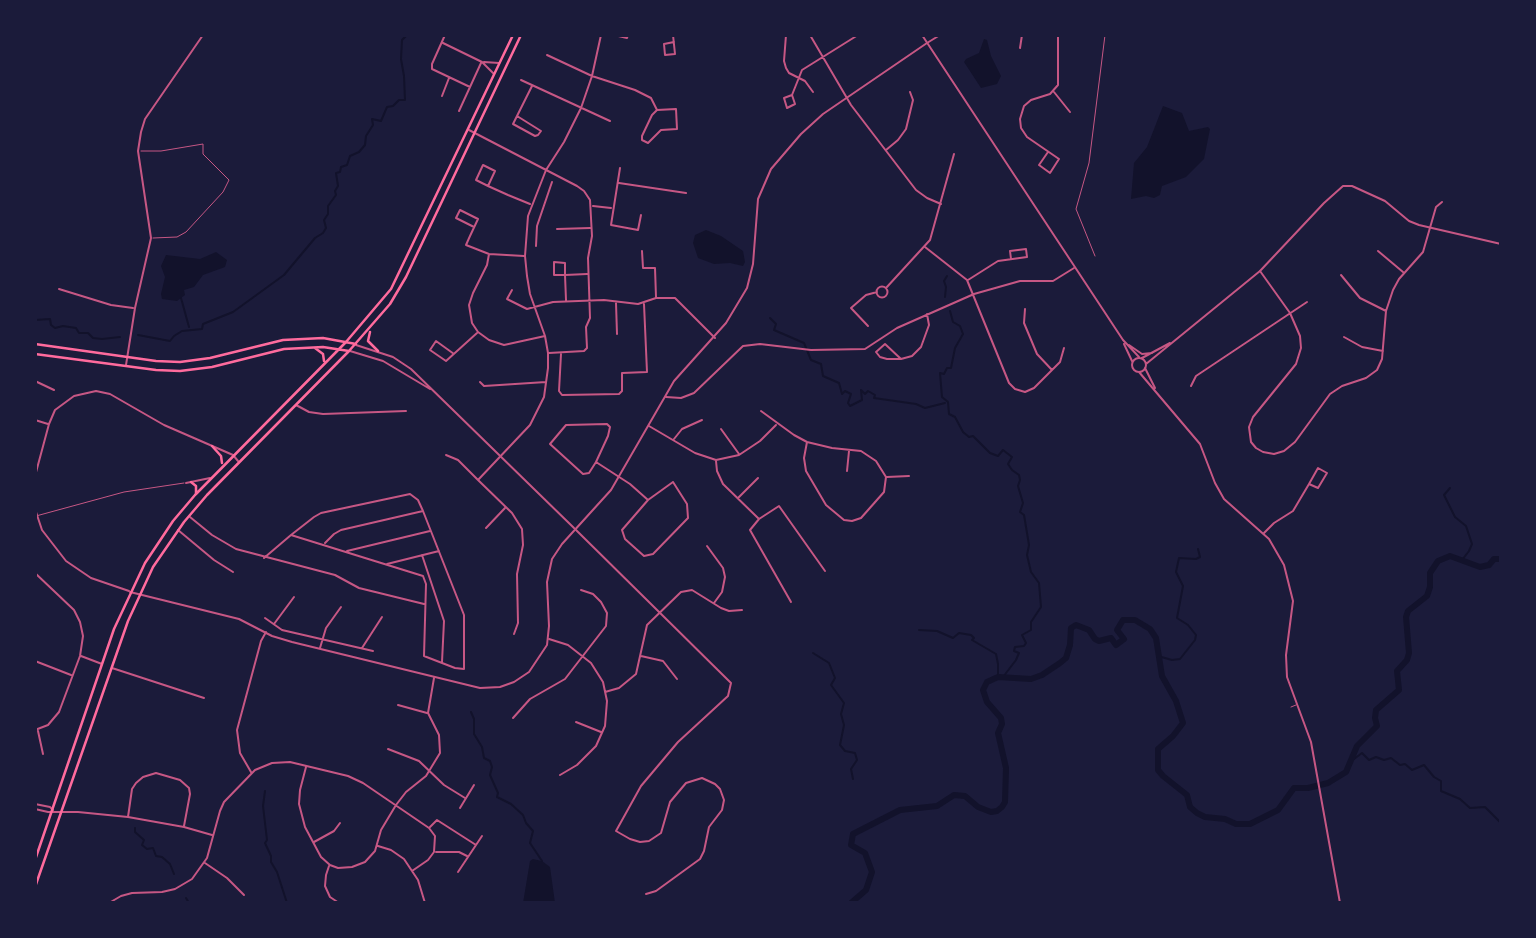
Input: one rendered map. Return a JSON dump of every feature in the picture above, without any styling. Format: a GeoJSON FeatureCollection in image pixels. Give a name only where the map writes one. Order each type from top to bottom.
{"type":"FeatureCollection","features":[{"type":"Feature","properties":{"kind":"main road"},"geometry":{"type":"LineString","coordinates":[[35,860],[54,811],[102,664],[130,592],[155,547],[195,495],[346,342],[391,289],[513,35]]}},
{"type":"Feature","properties":{"kind":"main road"},"geometry":{"type":"LineString","coordinates":[[35,887],[111,668],[153,567],[189,516],[356,344],[390,304],[406,277],[521,35]]}},
{"type":"Feature","properties":{"kind":"main road"},"geometry":{"type":"LineString","coordinates":[[372,327],[368,341],[378,351]]}},
{"type":"Feature","properties":{"kind":"main road"},"geometry":{"type":"LineString","coordinates":[[35,344],[180,362],[210,358],[283,340],[315,338],[356,344]]}},
{"type":"Feature","properties":{"kind":"main road"},"geometry":{"type":"LineString","coordinates":[[35,354],[156,370],[193,370],[284,349],[312,347],[349,351]]}},
{"type":"Feature","properties":{"kind":"main road"},"geometry":{"type":"LineString","coordinates":[[312,347],[323,354],[322,365]]}},
{"type":"Feature","properties":{"kind":"main road"},"geometry":{"type":"LineString","coordinates":[[212,446],[221,456],[222,467]]}},
{"type":"Feature","properties":{"kind":"main road"},"geometry":{"type":"LineString","coordinates":[[191,482],[197,487],[195,495]]}},
{"type":"Feature","properties":{"kind":"street"},"geometry":{"type":"LineString","coordinates":[[126,366],[135,308],[151,238],[138,151],[145,119],[203,35]]}},
{"type":"Feature","properties":{"kind":"street"},"geometry":{"type":"LineString","coordinates":[[445,35],[432,67],[470,87]]}},
{"type":"Feature","properties":{"kind":"street"},"geometry":{"type":"LineString","coordinates":[[478,480],[536,416],[547,382],[548,353],[545,336],[527,276],[527,225],[531,204],[546,170],[581,108],[592,76],[601,35]]}},
{"type":"Feature","properties":{"kind":"street"},"geometry":{"type":"LineString","coordinates":[[614,35],[627,38],[628,35]]}},
{"type":"Feature","properties":{"kind":"street"},"geometry":{"type":"LineString","coordinates":[[673,35],[674,42],[675,54],[665,55],[664,44],[674,42]]}},
{"type":"Feature","properties":{"kind":"street"},"geometry":{"type":"LineString","coordinates":[[786,35],[784,61],[789,73],[809,85],[813,92]]}},
{"type":"Feature","properties":{"kind":"street"},"geometry":{"type":"LineString","coordinates":[[810,35],[846,97],[916,190],[941,204]]}},
{"type":"Feature","properties":{"kind":"street"},"geometry":{"type":"LineString","coordinates":[[792,95],[802,70],[858,35]]}},
{"type":"Feature","properties":{"kind":"street"},"geometry":{"type":"LineString","coordinates":[[922,35],[1123,340],[1146,366],[1157,392]]}},
{"type":"Feature","properties":{"kind":"street"},"geometry":{"type":"LineString","coordinates":[[35,509],[35,516],[51,543],[66,561],[91,578],[130,592],[239,619],[279,639],[480,688],[500,687],[514,682],[529,672],[541,657],[548,639],[549,569],[557,550],[602,502],[620,477],[682,371],[715,338],[735,311],[747,288],[753,264],[758,199],[771,169],[801,134],[823,114],[940,35]]}},
{"type":"Feature","properties":{"kind":"street"},"geometry":{"type":"LineString","coordinates":[[1020,48],[1021,35]]}},
{"type":"Feature","properties":{"kind":"street"},"geometry":{"type":"LineString","coordinates":[[1048,152],[1039,165],[1050,173],[1059,159],[1027,137],[1021,128],[1020,119],[1024,107],[1031,100],[1054,91],[1059,82],[1058,35]]}},
{"type":"Feature","properties":{"kind":"street"},"geometry":{"type":"LineString","coordinates":[[441,43],[482,62],[500,63]]}},
{"type":"Feature","properties":{"kind":"street"},"geometry":{"type":"LineString","coordinates":[[547,55],[592,76],[646,94],[657,110]]}},
{"type":"Feature","properties":{"kind":"street"},"geometry":{"type":"LineString","coordinates":[[482,62],[494,75]]}},
{"type":"Feature","properties":{"kind":"street"},"geometry":{"type":"LineString","coordinates":[[459,111],[482,62]]}},
{"type":"Feature","properties":{"kind":"street"},"geometry":{"type":"LineString","coordinates":[[442,96],[449,78]]}},
{"type":"Feature","properties":{"kind":"street"},"geometry":{"type":"LineString","coordinates":[[521,80],[610,121]]}},
{"type":"Feature","properties":{"kind":"street"},"geometry":{"type":"LineString","coordinates":[[517,116],[541,131],[538,135],[535,136],[513,124],[517,116],[532,86]]}},
{"type":"Feature","properties":{"kind":"street"},"geometry":{"type":"LineString","coordinates":[[1054,91],[1070,112]]}},
{"type":"Feature","properties":{"kind":"street"},"geometry":{"type":"LineString","coordinates":[[885,150],[898,140],[906,129],[913,100],[911,92]]}},
{"type":"Feature","properties":{"kind":"street"},"geometry":{"type":"LineString","coordinates":[[676,109],[677,129],[661,130],[648,143],[642,140],[642,136],[657,110],[676,109]]}},
{"type":"Feature","properties":{"kind":"street"},"geometry":{"type":"LineString","coordinates":[[468,130],[584,191],[592,206],[587,274],[590,318],[586,327],[587,348],[584,351],[548,353]]}},
{"type":"Feature","properties":{"kind":"street"},"geometry":{"type":"LineString","coordinates":[[868,326],[851,308],[866,295],[877,292],[881,287],[886,288],[925,247],[935,227],[954,154]]}},
{"type":"Feature","properties":{"kind":"street"},"geometry":{"type":"LineString","coordinates":[[488,186],[495,171],[483,165],[476,180],[488,186],[531,204]]}},
{"type":"Feature","properties":{"kind":"street"},"geometry":{"type":"LineString","coordinates":[[620,168],[613,226],[638,230],[641,215]]}},
{"type":"Feature","properties":{"kind":"street"},"geometry":{"type":"LineString","coordinates":[[536,246],[537,226],[552,182]]}},
{"type":"Feature","properties":{"kind":"street"},"geometry":{"type":"LineString","coordinates":[[618,183],[686,193]]}},
{"type":"Feature","properties":{"kind":"street"},"geometry":{"type":"LineString","coordinates":[[1139,372],[1260,271],[1343,186],[1352,186],[1371,194],[1394,207],[1409,221],[1501,244]]}},
{"type":"Feature","properties":{"kind":"street"},"geometry":{"type":"LineString","coordinates":[[1260,271],[1290,313],[1300,336],[1300,353],[1292,370],[1253,417],[1249,427],[1251,442],[1263,452],[1278,453],[1296,442],[1330,394],[1342,386],[1366,378],[1377,370],[1383,351],[1387,311],[1393,290],[1423,252],[1436,207],[1443,202]]}},
{"type":"Feature","properties":{"kind":"street"},"geometry":{"type":"LineString","coordinates":[[592,206],[613,209]]}},
{"type":"Feature","properties":{"kind":"street"},"geometry":{"type":"LineString","coordinates":[[474,227],[456,218],[460,210],[478,219],[466,245],[489,254],[525,256]]}},
{"type":"Feature","properties":{"kind":"street"},"geometry":{"type":"LineString","coordinates":[[527,225],[537,226]]}},
{"type":"Feature","properties":{"kind":"street"},"geometry":{"type":"LineString","coordinates":[[557,229],[591,228]]}},
{"type":"Feature","properties":{"kind":"street"},"geometry":{"type":"LineString","coordinates":[[925,247],[967,280],[1012,386],[1021,392],[1028,391],[1052,370],[1061,359],[1064,348]]}},
{"type":"Feature","properties":{"kind":"street"},"geometry":{"type":"LineString","coordinates":[[967,280],[998,261],[1027,257],[1026,249],[1010,251],[1011,259]]}},
{"type":"Feature","properties":{"kind":"street"},"geometry":{"type":"LineString","coordinates":[[642,251],[643,268],[655,268],[656,298]]}},
{"type":"Feature","properties":{"kind":"street"},"geometry":{"type":"LineString","coordinates":[[1378,251],[1404,273]]}},
{"type":"Feature","properties":{"kind":"street"},"geometry":{"type":"LineString","coordinates":[[489,254],[487,265],[469,305],[472,323],[478,332],[489,340],[504,345],[545,336]]}},
{"type":"Feature","properties":{"kind":"street"},"geometry":{"type":"LineString","coordinates":[[566,301],[565,275],[565,263],[554,261],[554,275],[565,275],[587,274]]}},
{"type":"Feature","properties":{"kind":"street"},"geometry":{"type":"LineString","coordinates":[[666,397],[681,398],[694,393],[743,346],[760,344],[810,350],[865,349],[897,328],[974,294],[1020,281],[1053,281],[1075,267]]}},
{"type":"Feature","properties":{"kind":"street"},"geometry":{"type":"LineString","coordinates":[[1341,275],[1360,298],[1387,311]]}},
{"type":"Feature","properties":{"kind":"street"},"geometry":{"type":"LineString","coordinates":[[877,292],[884,297],[887,294],[886,288]]}},
{"type":"Feature","properties":{"kind":"street"},"geometry":{"type":"LineString","coordinates":[[59,289],[111,305],[135,308]]}},
{"type":"Feature","properties":{"kind":"street"},"geometry":{"type":"LineString","coordinates":[[512,290],[507,299],[527,309],[553,302],[589,300],[628,304],[671,297],[678,299],[715,338]]}},
{"type":"Feature","properties":{"kind":"street"},"geometry":{"type":"LineString","coordinates":[[616,302],[617,334]]}},
{"type":"Feature","properties":{"kind":"street"},"geometry":{"type":"LineString","coordinates":[[561,352],[559,391],[562,395],[619,394],[622,391],[622,373],[647,372],[644,302]]}},
{"type":"Feature","properties":{"kind":"street"},"geometry":{"type":"LineString","coordinates":[[1191,386],[1196,376],[1307,302]]}},
{"type":"Feature","properties":{"kind":"street"},"geometry":{"type":"LineString","coordinates":[[1025,309],[1024,323],[1037,354],[1052,370]]}},
{"type":"Feature","properties":{"kind":"street"},"geometry":{"type":"LineString","coordinates":[[901,359],[885,344],[876,352],[882,358],[901,359],[912,356],[920,347],[929,325],[927,313]]}},
{"type":"Feature","properties":{"kind":"street"},"geometry":{"type":"LineString","coordinates":[[454,354],[436,341],[430,350],[446,361],[454,354],[478,332]]}},
{"type":"Feature","properties":{"kind":"street"},"geometry":{"type":"LineString","coordinates":[[1345,337],[1362,347],[1383,351]]}},
{"type":"Feature","properties":{"kind":"street"},"geometry":{"type":"LineString","coordinates":[[1123,340],[1135,351],[1142,354],[1153,353]]}},
{"type":"Feature","properties":{"kind":"street"},"geometry":{"type":"LineString","coordinates":[[1123,340],[1133,369],[1157,392],[1200,444],[1224,499],[1264,533],[1281,558],[1292,594],[1292,621],[1286,670],[1314,753],[1340,903]]}},
{"type":"Feature","properties":{"kind":"street"},"geometry":{"type":"LineString","coordinates":[[1132,362],[1174,341]]}},
{"type":"Feature","properties":{"kind":"street"},"geometry":{"type":"LineString","coordinates":[[356,344],[378,351],[405,365],[731,683],[732,689],[728,696],[678,742],[641,786],[616,831],[630,839],[649,841],[661,833],[670,802],[686,783],[702,778],[715,783],[720,789],[723,796],[722,810],[709,827],[700,859],[656,891],[646,894]]}},
{"type":"Feature","properties":{"kind":"street"},"geometry":{"type":"LineString","coordinates":[[349,351],[393,366],[434,392]]}},
{"type":"Feature","properties":{"kind":"street"},"geometry":{"type":"LineString","coordinates":[[35,381],[54,390]]}},
{"type":"Feature","properties":{"kind":"street"},"geometry":{"type":"LineString","coordinates":[[480,382],[484,386],[547,382]]}},
{"type":"Feature","properties":{"kind":"street"},"geometry":{"type":"LineString","coordinates":[[35,476],[55,410],[69,398],[86,393],[104,392],[164,425],[233,455],[239,462]]}},
{"type":"Feature","properties":{"kind":"street"},"geometry":{"type":"LineString","coordinates":[[295,404],[305,411],[318,414],[406,411]]}},
{"type":"Feature","properties":{"kind":"street"},"geometry":{"type":"LineString","coordinates":[[761,411],[807,442],[869,455],[876,461],[886,477],[884,492],[861,518],[844,520],[825,505],[804,465],[807,442]]}},
{"type":"Feature","properties":{"kind":"street"},"geometry":{"type":"LineString","coordinates":[[35,420],[49,424]]}},
{"type":"Feature","properties":{"kind":"street"},"geometry":{"type":"LineString","coordinates":[[673,440],[682,429],[702,420]]}},
{"type":"Feature","properties":{"kind":"street"},"geometry":{"type":"LineString","coordinates":[[607,424],[610,427],[608,436],[596,462],[589,473],[583,474],[550,444],[566,425],[607,424]]}},
{"type":"Feature","properties":{"kind":"street"},"geometry":{"type":"LineString","coordinates":[[649,426],[695,453],[716,460],[739,455],[760,441],[777,424]]}},
{"type":"Feature","properties":{"kind":"street"},"geometry":{"type":"LineString","coordinates":[[721,429],[739,455]]}},
{"type":"Feature","properties":{"kind":"street"},"geometry":{"type":"LineString","coordinates":[[847,471],[849,450]]}},
{"type":"Feature","properties":{"kind":"street"},"geometry":{"type":"LineString","coordinates":[[35,453],[40,454]]}},
{"type":"Feature","properties":{"kind":"street"},"geometry":{"type":"LineString","coordinates":[[446,455],[458,460],[517,518],[524,534],[517,574],[518,622],[514,634]]}},
{"type":"Feature","properties":{"kind":"street"},"geometry":{"type":"LineString","coordinates":[[716,460],[719,477],[737,499],[759,519]]}},
{"type":"Feature","properties":{"kind":"street"},"geometry":{"type":"LineString","coordinates":[[596,462],[648,500]]}},
{"type":"Feature","properties":{"kind":"street"},"geometry":{"type":"LineString","coordinates":[[1264,533],[1293,511],[1318,468],[1327,474],[1318,488],[1309,484]]}},
{"type":"Feature","properties":{"kind":"street"},"geometry":{"type":"LineString","coordinates":[[886,477],[909,476]]}},
{"type":"Feature","properties":{"kind":"street"},"geometry":{"type":"LineString","coordinates":[[186,483],[211,478]]}},
{"type":"Feature","properties":{"kind":"street"},"geometry":{"type":"LineString","coordinates":[[737,499],[758,478]]}},
{"type":"Feature","properties":{"kind":"street"},"geometry":{"type":"LineString","coordinates":[[673,482],[688,508],[687,520],[647,557],[625,539],[622,530],[648,500],[673,482]]}},
{"type":"Feature","properties":{"kind":"street"},"geometry":{"type":"LineString","coordinates":[[264,558],[314,517],[334,509],[407,494],[414,497],[432,531],[465,620],[464,668],[424,656],[424,577],[291,536]]}},
{"type":"Feature","properties":{"kind":"street"},"geometry":{"type":"LineString","coordinates":[[792,602],[750,530],[759,519],[779,506],[825,570]]}},
{"type":"Feature","properties":{"kind":"street"},"geometry":{"type":"LineString","coordinates":[[486,528],[506,507]]}},
{"type":"Feature","properties":{"kind":"street"},"geometry":{"type":"LineString","coordinates":[[324,544],[329,537],[341,530],[423,511]]}},
{"type":"Feature","properties":{"kind":"street"},"geometry":{"type":"LineString","coordinates":[[189,516],[229,545],[264,558],[335,575],[359,587],[425,604]]}},
{"type":"Feature","properties":{"kind":"street"},"geometry":{"type":"LineString","coordinates":[[178,530],[233,572]]}},
{"type":"Feature","properties":{"kind":"street"},"geometry":{"type":"LineString","coordinates":[[346,551],[432,531]]}},
{"type":"Feature","properties":{"kind":"street"},"geometry":{"type":"LineString","coordinates":[[707,546],[723,568],[725,577],[722,592],[713,603]]}},
{"type":"Feature","properties":{"kind":"street"},"geometry":{"type":"LineString","coordinates":[[386,564],[440,551]]}},
{"type":"Feature","properties":{"kind":"street"},"geometry":{"type":"LineString","coordinates":[[422,555],[444,621],[442,663]]}},
{"type":"Feature","properties":{"kind":"street"},"geometry":{"type":"LineString","coordinates":[[35,573],[77,614],[83,636],[80,656],[55,718],[36,730],[43,754]]}},
{"type":"Feature","properties":{"kind":"street"},"geometry":{"type":"LineString","coordinates":[[513,718],[530,699],[565,679],[606,626],[607,613],[593,594],[580,590]]}},
{"type":"Feature","properties":{"kind":"street"},"geometry":{"type":"LineString","coordinates":[[606,692],[629,682],[636,674],[647,625],[675,596],[687,590],[697,592],[729,611],[743,610]]}},
{"type":"Feature","properties":{"kind":"street"},"geometry":{"type":"LineString","coordinates":[[273,625],[294,597]]}},
{"type":"Feature","properties":{"kind":"street"},"geometry":{"type":"LineString","coordinates":[[320,649],[326,627],[341,607]]}},
{"type":"Feature","properties":{"kind":"street"},"geometry":{"type":"LineString","coordinates":[[361,649],[382,617]]}},
{"type":"Feature","properties":{"kind":"street"},"geometry":{"type":"LineString","coordinates":[[265,618],[282,630],[373,651]]}},
{"type":"Feature","properties":{"kind":"street"},"geometry":{"type":"LineString","coordinates":[[252,772],[240,753],[237,730],[261,641],[266,632]]}},
{"type":"Feature","properties":{"kind":"street"},"geometry":{"type":"LineString","coordinates":[[548,639],[568,645],[584,656],[597,672],[606,692],[607,713],[602,733],[586,757],[560,775]]}},
{"type":"Feature","properties":{"kind":"street"},"geometry":{"type":"LineString","coordinates":[[80,656],[102,664]]}},
{"type":"Feature","properties":{"kind":"street"},"geometry":{"type":"LineString","coordinates":[[640,656],[663,661],[677,679]]}},
{"type":"Feature","properties":{"kind":"street"},"geometry":{"type":"LineString","coordinates":[[35,661],[72,675]]}},
{"type":"Feature","properties":{"kind":"street"},"geometry":{"type":"LineString","coordinates":[[111,668],[204,698]]}},
{"type":"Feature","properties":{"kind":"street"},"geometry":{"type":"LineString","coordinates":[[306,765],[299,804],[305,827],[321,857],[330,865],[346,869],[359,865],[371,857],[381,830],[396,805],[406,792],[422,780],[438,758],[441,748],[439,735],[428,713],[435,676]]}},
{"type":"Feature","properties":{"kind":"street"},"geometry":{"type":"LineString","coordinates":[[398,705],[428,713]]}},
{"type":"Feature","properties":{"kind":"street"},"geometry":{"type":"LineString","coordinates":[[576,723],[602,733]]}},
{"type":"Feature","properties":{"kind":"street"},"geometry":{"type":"LineString","coordinates":[[388,749],[407,755],[465,798]]}},
{"type":"Feature","properties":{"kind":"street"},"geometry":{"type":"LineString","coordinates":[[109,903],[132,893],[175,889],[192,879],[204,862],[224,802],[252,772],[272,763],[306,765],[356,779],[429,828],[435,836],[434,852],[428,860],[412,871]]}},
{"type":"Feature","properties":{"kind":"street"},"geometry":{"type":"LineString","coordinates":[[128,817],[132,789],[143,777],[156,773],[180,780],[188,788],[190,794],[184,827]]}},
{"type":"Feature","properties":{"kind":"street"},"geometry":{"type":"LineString","coordinates":[[460,808],[474,785]]}},
{"type":"Feature","properties":{"kind":"street"},"geometry":{"type":"LineString","coordinates":[[35,804],[50,807],[54,811]]}},
{"type":"Feature","properties":{"kind":"street"},"geometry":{"type":"LineString","coordinates":[[35,809],[128,817],[213,835]]}},
{"type":"Feature","properties":{"kind":"street"},"geometry":{"type":"LineString","coordinates":[[429,828],[437,820],[476,845]]}},
{"type":"Feature","properties":{"kind":"street"},"geometry":{"type":"LineString","coordinates":[[313,842],[334,831],[340,823]]}},
{"type":"Feature","properties":{"kind":"street"},"geometry":{"type":"LineString","coordinates":[[458,872],[482,836]]}},
{"type":"Feature","properties":{"kind":"street"},"geometry":{"type":"LineString","coordinates":[[377,846],[399,854],[412,871],[422,890],[425,903]]}},
{"type":"Feature","properties":{"kind":"street"},"geometry":{"type":"LineString","coordinates":[[434,852],[459,852],[468,857]]}},
{"type":"Feature","properties":{"kind":"street"},"geometry":{"type":"LineString","coordinates":[[204,862],[227,878],[244,895]]}},
{"type":"Feature","properties":{"kind":"street"},"geometry":{"type":"LineString","coordinates":[[330,865],[325,886],[330,897],[339,903]]}},
{"type":"Feature","properties":{"kind":"lane"},"geometry":{"type":"LineString","coordinates":[[1095,256],[1076,209],[1089,163],[1105,35]]}},
{"type":"Feature","properties":{"kind":"lane"},"geometry":{"type":"LineString","coordinates":[[138,151],[162,151],[203,144],[203,154],[229,180],[223,192],[186,232],[177,237],[151,238]]}},
{"type":"Feature","properties":{"kind":"lane"},"geometry":{"type":"LineString","coordinates":[[35,516],[124,492],[186,483]]}},
{"type":"Feature","properties":{"kind":"lane"},"geometry":{"type":"LineString","coordinates":[[1291,707],[1296,705]]}},
{"type":"Feature","properties":{"kind":"shaded area"},"geometry":{"type":"Polygon","coordinates":[[[984,39],[987,40],[1001,76],[997,84],[981,88],[964,62],[979,53],[984,39]]]}},
{"type":"Feature","properties":{"kind":"shaded area"},"geometry":{"type":"Polygon","coordinates":[[[1163,106],[1182,113],[1189,131],[1208,127],[1210,129],[1204,159],[1186,177],[1162,186],[1160,195],[1154,198],[1146,196],[1131,199],[1134,163],[1147,147],[1163,106]]]}},
{"type":"Feature","properties":{"kind":"shaded area"},"geometry":{"type":"Polygon","coordinates":[[[706,230],[721,236],[743,251],[743,266],[714,264],[698,258],[693,243],[695,235],[706,230]]]}},
{"type":"Feature","properties":{"kind":"shaded area"},"geometry":{"type":"Polygon","coordinates":[[[216,252],[227,260],[225,267],[203,275],[194,287],[184,290],[185,295],[177,301],[162,299],[165,277],[161,266],[166,255],[200,259],[216,252]]]}},
{"type":"Feature","properties":{"kind":"shaded area"},"geometry":{"type":"Polygon","coordinates":[[[533,859],[550,867],[555,903],[523,903],[530,861],[533,859]]]}},
{"type":"Feature","properties":{"kind":"waterway"},"geometry":{"type":"LineString","coordinates":[[138,335],[170,341],[182,331],[202,329],[203,324],[233,312],[284,275],[315,238],[323,233],[328,206],[336,195],[338,186],[336,173],[347,165],[350,156],[365,145],[366,136],[373,125],[372,119],[381,121],[387,107],[393,106],[399,100],[405,100],[401,59],[402,40],[407,35]]}},
{"type":"Feature","properties":{"kind":"waterway"},"geometry":{"type":"LineString","coordinates":[[945,297],[944,281],[947,276]]}},
{"type":"Feature","properties":{"kind":"waterway"},"geometry":{"type":"LineString","coordinates":[[181,298],[189,327]]}},
{"type":"Feature","properties":{"kind":"waterway"},"geometry":{"type":"LineString","coordinates":[[950,311],[953,322],[960,326],[963,334],[955,348],[951,368],[947,368],[944,374],[940,373],[942,397],[948,402],[949,414],[955,417],[963,432],[969,437],[973,436],[990,453],[998,456],[1003,450],[1012,457],[1008,464],[1019,475],[1018,486],[1023,503],[1020,512],[1024,515],[1029,545],[1027,555],[1031,572],[1039,583],[1041,607],[1031,622],[1031,630],[1022,635],[1026,643],[1024,646],[1015,647],[1014,651],[1019,653],[1003,677]]}},
{"type":"Feature","properties":{"kind":"waterway"},"geometry":{"type":"LineString","coordinates":[[770,318],[776,324],[774,330],[804,343],[811,360],[821,364],[823,376],[839,383],[842,394],[845,391],[851,394],[848,403],[850,406],[862,400],[861,390],[865,394],[868,391],[875,395],[874,398],[916,404],[925,408],[945,403]]}},
{"type":"Feature","properties":{"kind":"waterway"},"geometry":{"type":"LineString","coordinates":[[35,320],[50,319],[55,328],[76,328],[79,333],[88,333],[93,338],[120,337]]}},
{"type":"Feature","properties":{"kind":"waterway"},"geometry":{"type":"LineString","coordinates":[[1450,488],[1444,495],[1455,517],[1466,526],[1472,544],[1462,560]]}},
{"type":"Feature","properties":{"kind":"waterway"},"geometry":{"type":"LineString","coordinates":[[1158,656],[1180,659],[1195,640],[1196,635],[1188,625],[1177,618],[1183,586],[1176,572],[1179,558],[1196,559],[1200,557],[1198,549]]}},
{"type":"Feature","properties":{"kind":"waterway"},"geometry":{"type":"LineString","coordinates":[[851,903],[866,890],[872,872],[865,853],[851,845],[853,834],[900,810],[937,806],[954,795],[965,796],[978,807],[991,812],[1002,807],[1005,802],[1006,768],[998,733],[1002,724],[1001,718],[987,702],[983,690],[987,682],[998,677],[1031,679],[1060,663],[1066,658],[1071,628],[1076,625],[1089,630],[1095,639],[1099,641],[1111,638],[1116,645],[1124,639],[1117,630],[1123,620],[1135,620],[1150,629],[1156,638],[1162,676],[1176,701],[1183,723],[1158,749],[1158,770],[1187,795],[1190,807],[1197,813],[1236,824],[1250,824],[1278,810],[1294,788],[1328,783],[1346,772],[1357,746],[1377,726],[1376,710],[1399,690],[1397,671],[1407,660],[1409,653],[1406,617],[1408,611],[1427,596],[1430,573],[1438,561],[1450,556],[1480,567],[1489,565],[1494,559],[1501,559]]}},
{"type":"Feature","properties":{"kind":"waterway"},"geometry":{"type":"LineString","coordinates":[[919,630],[937,631],[953,638],[959,633],[971,635],[974,638],[972,640],[996,654],[998,677]]}},
{"type":"Feature","properties":{"kind":"waterway"},"geometry":{"type":"LineString","coordinates":[[813,653],[829,663],[835,678],[831,685],[844,703],[840,745],[845,751],[855,753],[857,760],[851,769],[853,779]]}},
{"type":"Feature","properties":{"kind":"waterway"},"geometry":{"type":"LineString","coordinates":[[471,712],[474,734],[482,747],[484,758],[490,761],[492,767],[490,775],[498,793],[497,797],[511,804],[523,815],[533,831],[530,843],[542,861]]}},
{"type":"Feature","properties":{"kind":"waterway"},"geometry":{"type":"LineString","coordinates":[[1350,762],[1362,753],[1369,760],[1376,757],[1384,760],[1391,758],[1412,770],[1424,765],[1441,781],[1441,791],[1460,799],[1470,808],[1485,807],[1501,823]]}},
{"type":"Feature","properties":{"kind":"waterway"},"geometry":{"type":"LineString","coordinates":[[265,791],[265,843],[287,903]]}},
{"type":"Feature","properties":{"kind":"waterway"},"geometry":{"type":"LineString","coordinates":[[135,828],[135,832],[144,840],[142,845],[147,849],[153,848],[156,856],[162,857],[170,864],[174,874]]}},
{"type":"Feature","properties":{"kind":"waterway"},"geometry":{"type":"LineString","coordinates":[[186,898],[189,903]]}}]}
